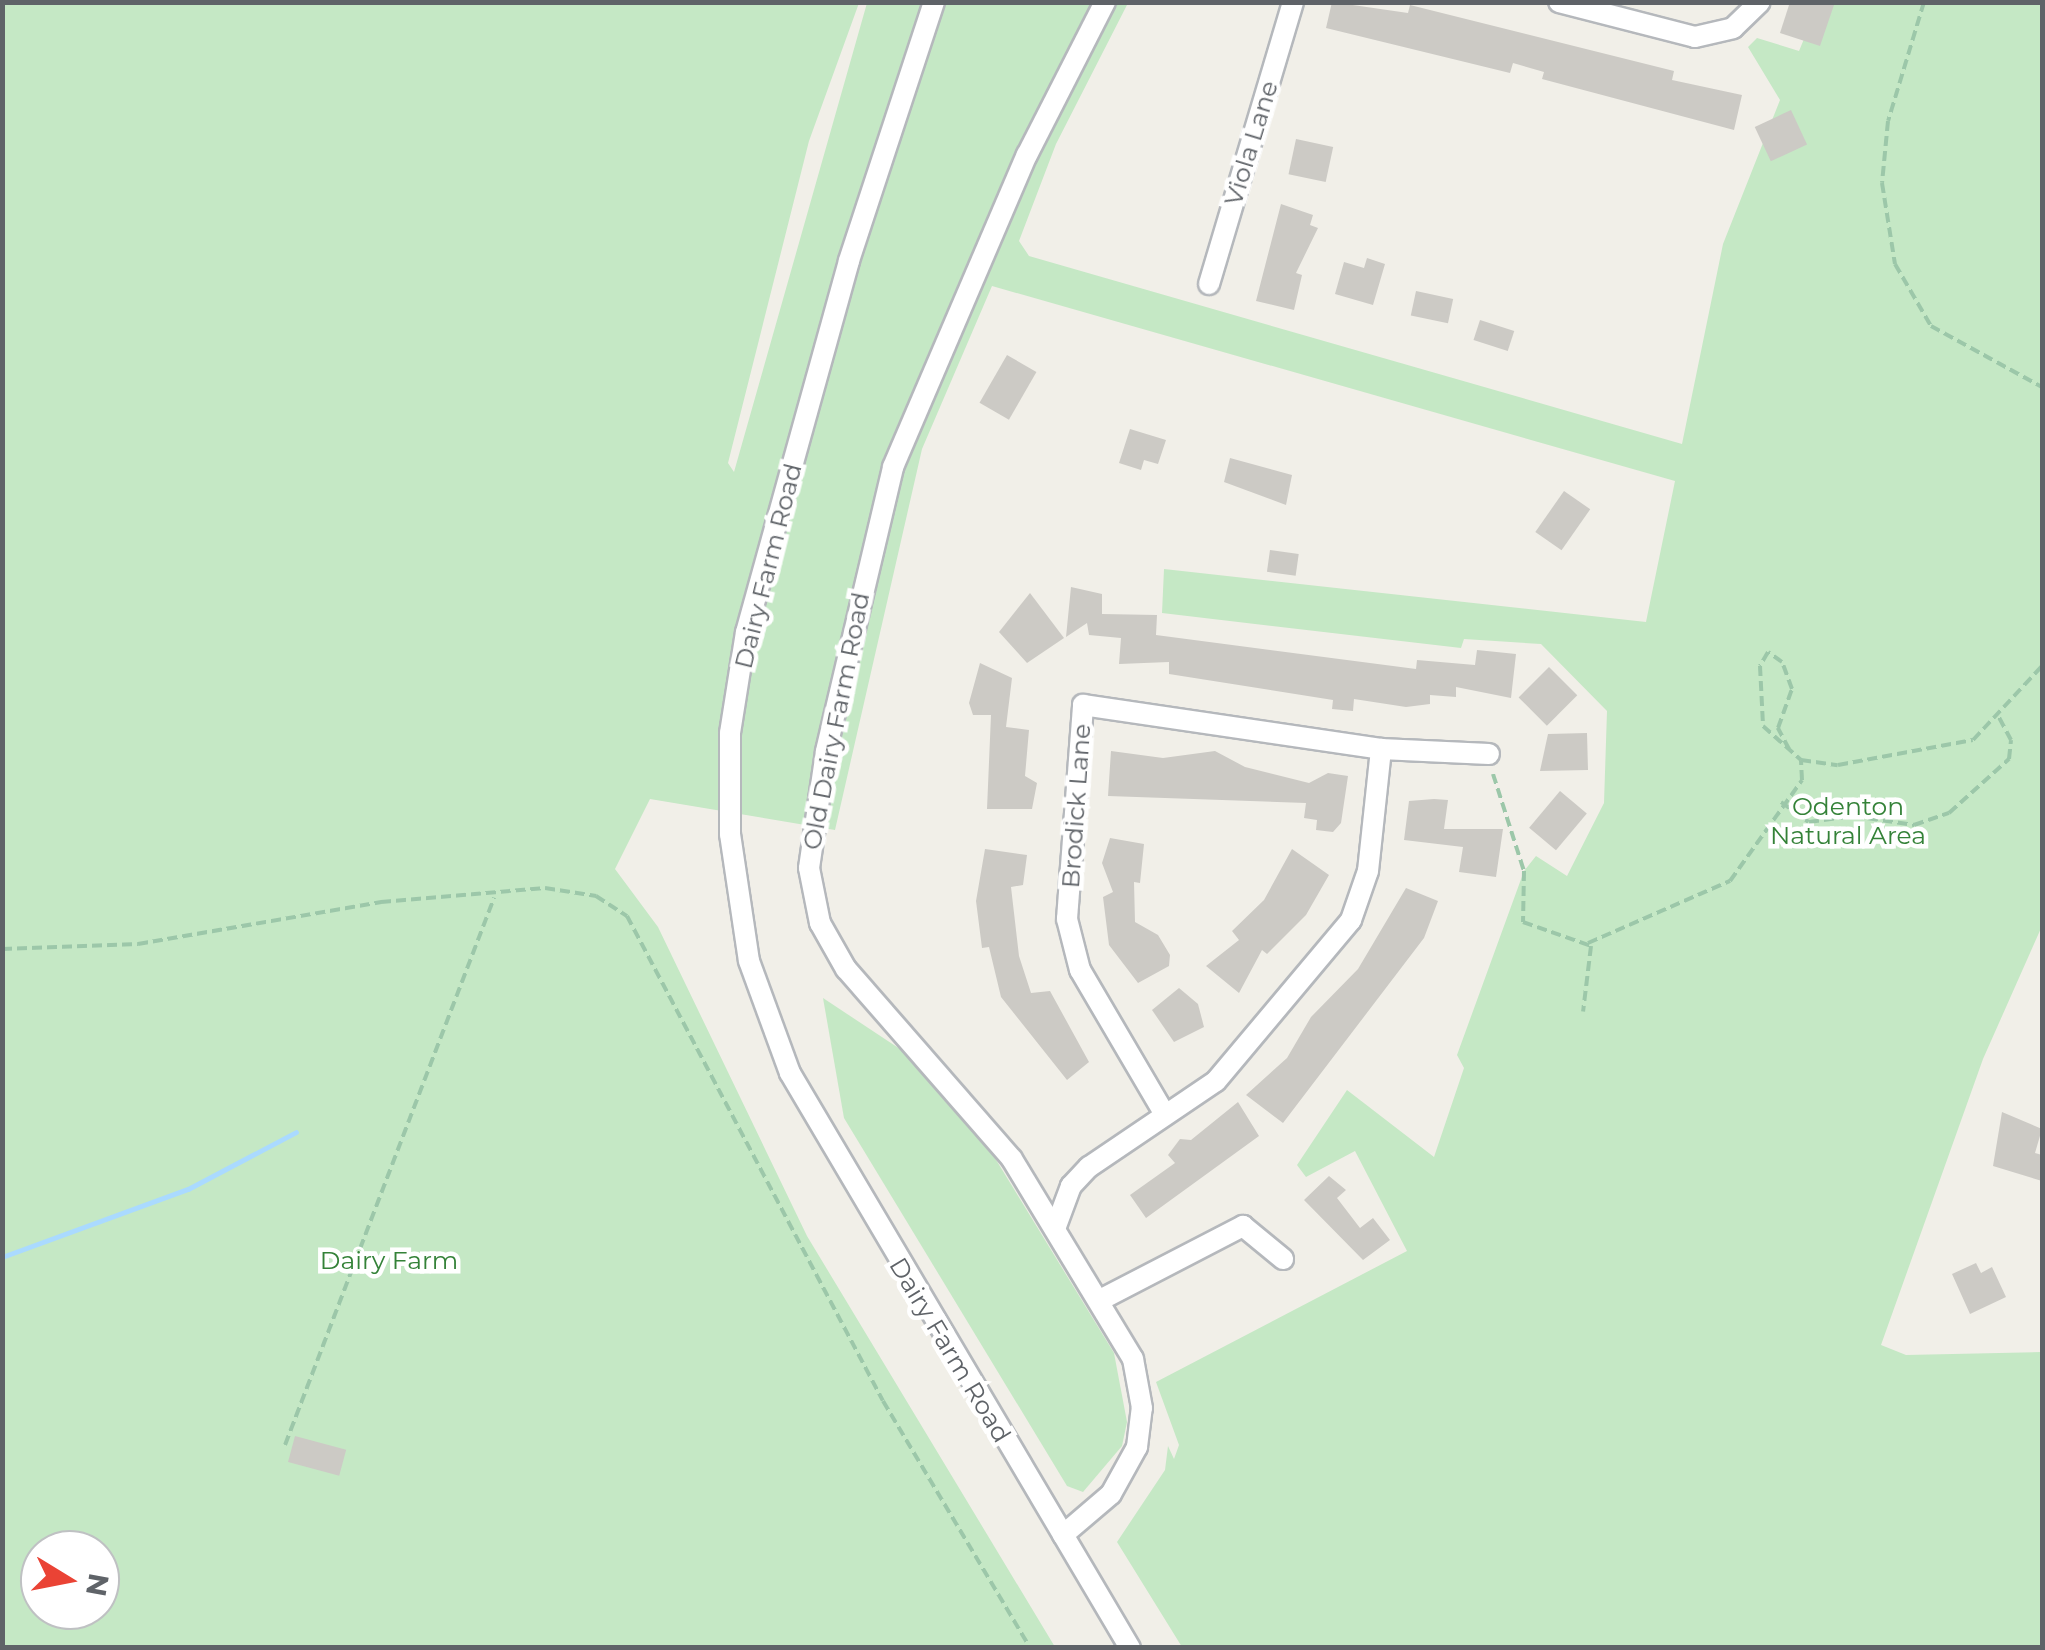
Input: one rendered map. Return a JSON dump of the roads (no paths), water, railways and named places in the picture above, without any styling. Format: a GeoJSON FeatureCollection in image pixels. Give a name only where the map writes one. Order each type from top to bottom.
{"type":"FeatureCollection","features":[{"type":"Feature","properties":{"kind":"street","name":"Dairy Farm Road"},"geometry":{"type":"LineString","coordinates":[[934,2],[849,261],[746,632],[730,733],[730,834],[749,961],[790,1073],[1130,1648]]}},
{"type":"Feature","properties":{"kind":"street","name":"Old Dairy Farm Road"},"geometry":{"type":"LineString","coordinates":[[1063,1535],[1111,1494],[1140,1428],[1140,1379],[1102,1299],[970,1104],[846,969],[820,923],[809,868],[826,751],[893,468],[1027,155],[1105,2]]}},
{"type":"Feature","properties":{"kind":"street","name":"Viola Lane"},"geometry":{"type":"LineString","coordinates":[[1209,284],[1293,2]]}},
{"type":"Feature","properties":{"kind":"street"},"geometry":{"type":"LineString","coordinates":[[1559,2],[1695,37],[1733,28],[1760,2]]}},
{"type":"Feature","properties":{"kind":"street","name":"Brodick Lane"},"geometry":{"type":"LineString","coordinates":[[1164,1113],[1080,970],[1068,919],[1083,705],[1381,749],[1489,754]]}},
{"type":"Feature","properties":{"kind":"street"},"geometry":{"type":"LineString","coordinates":[[1056,1228],[1080,1177],[1164,1113],[1216,1080],[1351,920],[1368,871],[1381,749]]}},
{"type":"Feature","properties":{"kind":"street"},"geometry":{"type":"LineString","coordinates":[[1102,1299],[1243,1226],[1283,1259]]}},
{"type":"Feature","properties":{"kind":"waterway"},"geometry":{"type":"LineString","coordinates":[[2,1257],[188,1189],[296,1132]]}},
{"type":"Feature","properties":{"kind":"park label","name":"Odenton Natural Area"},"geometry":{"type":"Point","coordinates":[1848,822]}},
{"type":"Feature","properties":{"kind":"park label","name":"Dairy Farm"},"geometry":{"type":"Point","coordinates":[389,1260]}}]}
